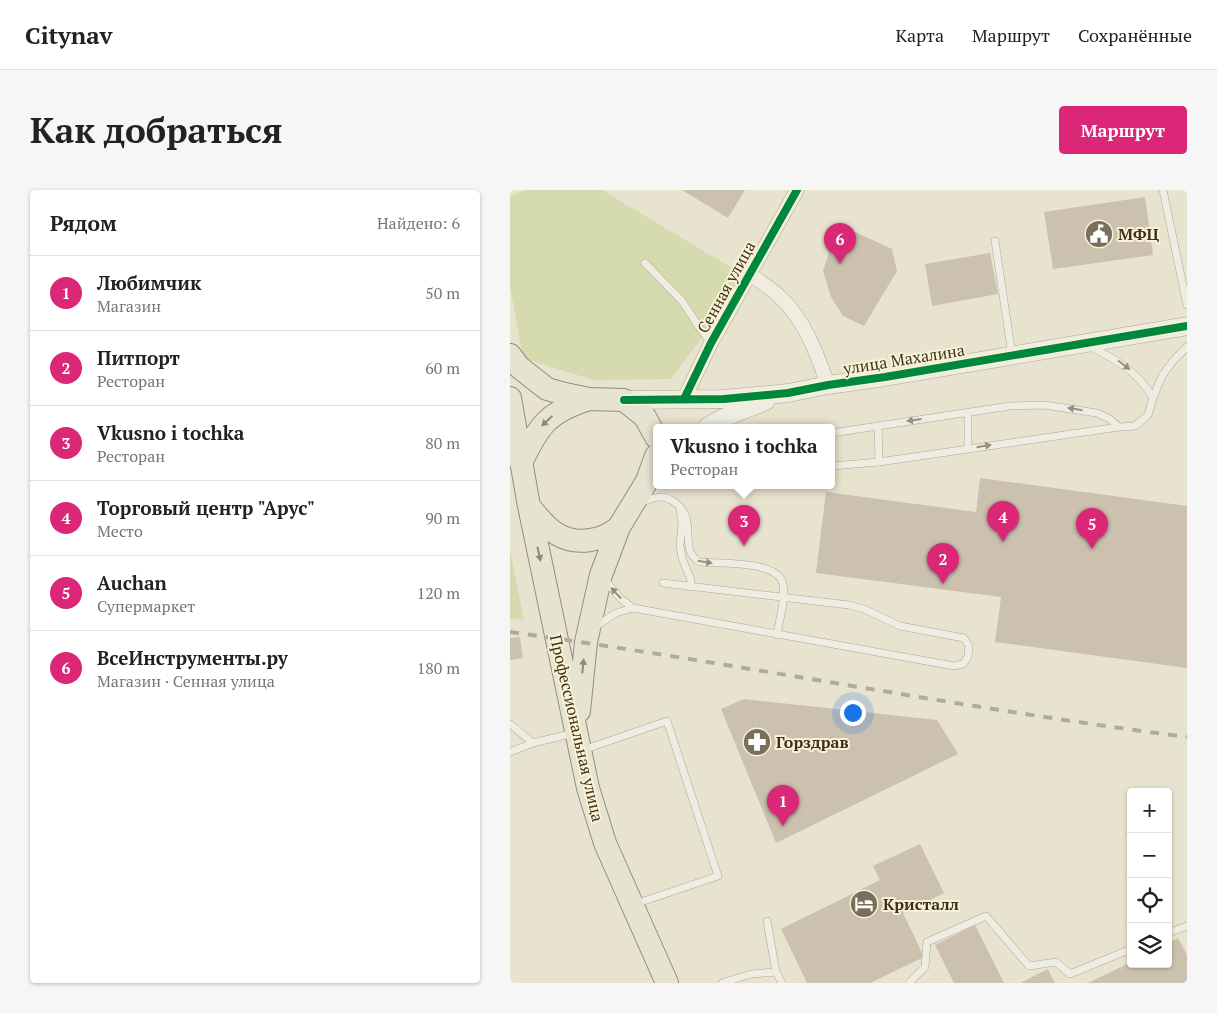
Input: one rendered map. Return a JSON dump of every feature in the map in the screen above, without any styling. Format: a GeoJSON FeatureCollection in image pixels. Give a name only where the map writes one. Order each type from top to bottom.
{"type":"FeatureCollection","features":[{"type":"Feature","properties":{"kind":"main road"},"geometry":{"type":"LineString","coordinates":[[510,355],[519,367],[547,389],[590,399]]}},
{"type":"Feature","properties":{"kind":"main road","name":"Профессиональная улица"},"geometry":{"type":"LineString","coordinates":[[510,398],[529,506],[588,788],[605,842],[667,983]]}},
{"type":"Feature","properties":{"kind":"main road"},"geometry":{"type":"LineString","coordinates":[[521,463],[533,437],[543,424],[556,412],[570,405],[590,399]]}},
{"type":"Feature","properties":{"kind":"main road","name":"улица Махалина"},"geometry":{"type":"LineString","coordinates":[[590,399],[624,400]]}},
{"type":"Feature","properties":{"kind":"main road"},"geometry":{"type":"LineString","coordinates":[[624,400],[645,417],[653,432]]}},
{"type":"Feature","properties":{"kind":"main road"},"geometry":{"type":"LineString","coordinates":[[579,742],[588,634],[601,574],[619,526],[652,476]]}},
{"type":"Feature","properties":{"kind":"main road"},"geometry":{"type":"LineString","coordinates":[[529,506],[557,534],[571,540],[586,541],[602,538],[611,534],[619,526]]}},
{"type":"Feature","properties":{"kind":"street","name":"Сенная улица"},"geometry":{"type":"LineString","coordinates":[[684,399],[711,343],[797,190]]}},
{"type":"Feature","properties":{"kind":"street"},"geometry":{"type":"LineString","coordinates":[[749,274],[782,298],[798,317],[817,353],[828,385]]}},
{"type":"Feature","properties":{"kind":"street","name":"улица Махалина"},"geometry":{"type":"LineString","coordinates":[[624,400],[724,399],[788,393],[1187,326]]}},
{"type":"Feature","properties":{"kind":"street"},"geometry":{"type":"LineString","coordinates":[[712,424],[723,418],[788,393]]}},
{"type":"Feature","properties":{"kind":"lane"},"geometry":{"type":"LineString","coordinates":[[1163,190],[1187,305]]}},
{"type":"Feature","properties":{"kind":"lane"},"geometry":{"type":"LineString","coordinates":[[995,241],[1012,356]]}},
{"type":"Feature","properties":{"kind":"lane"},"geometry":{"type":"LineString","coordinates":[[645,264],[682,301],[711,343]]}},
{"type":"Feature","properties":{"kind":"lane"},"geometry":{"type":"LineString","coordinates":[[1085,343],[1119,361],[1135,374],[1153,398]]}},
{"type":"Feature","properties":{"kind":"lane"},"geometry":{"type":"LineString","coordinates":[[835,466],[880,462],[1135,426],[1142,422],[1151,409],[1153,398],[1162,376],[1187,347]]}},
{"type":"Feature","properties":{"kind":"lane"},"geometry":{"type":"LineString","coordinates":[[835,433],[1010,406],[1044,405],[1103,414],[1119,427]]}},
{"type":"Feature","properties":{"kind":"lane"},"geometry":{"type":"LineString","coordinates":[[968,413],[968,449]]}},
{"type":"Feature","properties":{"kind":"lane"},"geometry":{"type":"LineString","coordinates":[[878,426],[880,462]]}},
{"type":"Feature","properties":{"kind":"lane"},"geometry":{"type":"LineString","coordinates":[[633,504],[665,496],[680,506],[688,519],[690,552],[696,560],[700,562],[762,566],[769,569],[782,580],[783,598],[777,635]]}},
{"type":"Feature","properties":{"kind":"lane"},"geometry":{"type":"LineString","coordinates":[[680,506],[682,524],[680,545],[682,558],[691,580],[690,586]]}},
{"type":"Feature","properties":{"kind":"lane"},"geometry":{"type":"LineString","coordinates":[[601,574],[612,589],[633,608]]}},
{"type":"Feature","properties":{"kind":"lane"},"geometry":{"type":"LineString","coordinates":[[588,634],[616,613],[633,608],[954,666],[959,666],[966,661],[970,651],[968,641],[959,636],[900,626],[849,605],[663,583]]}},
{"type":"Feature","properties":{"kind":"lane"},"geometry":{"type":"LineString","coordinates":[[510,752],[533,744],[579,742],[667,721],[718,876],[632,906]]}},
{"type":"Feature","properties":{"kind":"lane"},"geometry":{"type":"LineString","coordinates":[[510,724],[533,744]]}},
{"type":"Feature","properties":{"kind":"lane"},"geometry":{"type":"LineString","coordinates":[[909,983],[925,967],[927,942],[986,916],[1029,966],[1056,962],[1070,974],[1127,951]]}},
{"type":"Feature","properties":{"kind":"lane"},"geometry":{"type":"LineString","coordinates":[[767,921],[776,972],[782,983]]}},
{"type":"Feature","properties":{"kind":"lane"},"geometry":{"type":"LineString","coordinates":[[1172,932],[1187,926]]}},
{"type":"Feature","properties":{"kind":"lane"},"geometry":{"type":"LineString","coordinates":[[722,983],[750,974],[776,972]]}},
{"type":"Feature","properties":{"kind":"green space"},"geometry":{"type":"Polygon","coordinates":[[[525,190],[602,190],[747,277],[671,379],[593,380],[523,358],[510,286],[510,196],[525,190]]]}},
{"type":"Feature","properties":{"kind":"green space"},"geometry":{"type":"Polygon","coordinates":[[[510,550],[524,620],[510,618],[510,550]]]}},
{"type":"Feature","properties":{"kind":"building"},"geometry":{"type":"Polygon","coordinates":[[[682,190],[745,190],[728,218],[682,190]]]}},
{"type":"Feature","properties":{"kind":"building"},"geometry":{"type":"Polygon","coordinates":[[[1145,197],[1153,255],[1053,269],[1044,212],[1145,197]]]}},
{"type":"Feature","properties":{"kind":"building"},"geometry":{"type":"Polygon","coordinates":[[[840,225],[892,249],[897,271],[864,326],[843,316],[831,297],[823,271],[834,236],[840,225]]]}},
{"type":"Feature","properties":{"kind":"building"},"geometry":{"type":"Polygon","coordinates":[[[990,253],[998,294],[932,306],[925,264],[990,253]]]}},
{"type":"Feature","properties":{"kind":"building"},"geometry":{"type":"Polygon","coordinates":[[[980,478],[1187,506],[1187,668],[995,642],[1001,597],[816,573],[826,492],[976,512],[980,478]]]}},
{"type":"Feature","properties":{"kind":"building"},"geometry":{"type":"Polygon","coordinates":[[[520,637],[523,658],[510,660],[510,638],[520,637]]]}},
{"type":"Feature","properties":{"kind":"building"},"geometry":{"type":"Polygon","coordinates":[[[744,699],[937,720],[958,754],[776,843],[721,709],[744,699]]]}},
{"type":"Feature","properties":{"kind":"building"},"geometry":{"type":"Polygon","coordinates":[[[920,844],[944,893],[903,913],[924,957],[870,983],[807,983],[781,929],[880,880],[873,866],[920,844]]]}},
{"type":"Feature","properties":{"kind":"building"},"geometry":{"type":"Polygon","coordinates":[[[975,925],[1004,983],[954,983],[935,945],[975,925]]]}},
{"type":"Feature","properties":{"kind":"building"},"geometry":{"type":"Polygon","coordinates":[[[1178,938],[1187,955],[1187,983],[1088,983],[1127,964],[1127,968],[1172,968],[1172,941],[1178,938]]]}},
{"type":"Feature","properties":{"kind":"building"},"geometry":{"type":"Polygon","coordinates":[[[1048,969],[1055,983],[1020,983],[1048,969]]]}},
{"type":"Feature","properties":{"kind":"railway"},"geometry":{"type":"LineString","coordinates":[[510,632],[679,657],[1017,713],[1187,737]]}},
{"type":"Feature","properties":{"kind":"cycle path"},"geometry":{"type":"LineString","coordinates":[[684,399],[711,343],[797,190]]}},
{"type":"Feature","properties":{"kind":"cycle path"},"geometry":{"type":"LineString","coordinates":[[624,400],[724,399],[788,393],[1187,326]]}},
{"type":"Feature","properties":{"kind":"place","name":"МФЦ"},"geometry":{"type":"Point","coordinates":[1099,234]}},
{"type":"Feature","properties":{"kind":"place","name":"ВсеИнструменты.ру"},"geometry":{"type":"Point","coordinates":[840,264]}},
{"type":"Feature","properties":{"kind":"place","name":"Торговый центр \"Арус\""},"geometry":{"type":"Point","coordinates":[1003,542]}},
{"type":"Feature","properties":{"kind":"place","name":"Vkusno i tochka"},"geometry":{"type":"Point","coordinates":[744,546]}},
{"type":"Feature","properties":{"kind":"place","name":"Auchan"},"geometry":{"type":"Point","coordinates":[1092,549]}},
{"type":"Feature","properties":{"kind":"place","name":"Питпорт"},"geometry":{"type":"Point","coordinates":[943,584]}},
{"type":"Feature","properties":{"kind":"place","name":"Горздрав"},"geometry":{"type":"Point","coordinates":[757,742]}},
{"type":"Feature","properties":{"kind":"place","name":"Любимчик"},"geometry":{"type":"Point","coordinates":[783,826]}},
{"type":"Feature","properties":{"kind":"place","name":"Кристалл"},"geometry":{"type":"Point","coordinates":[864,904]}}]}
